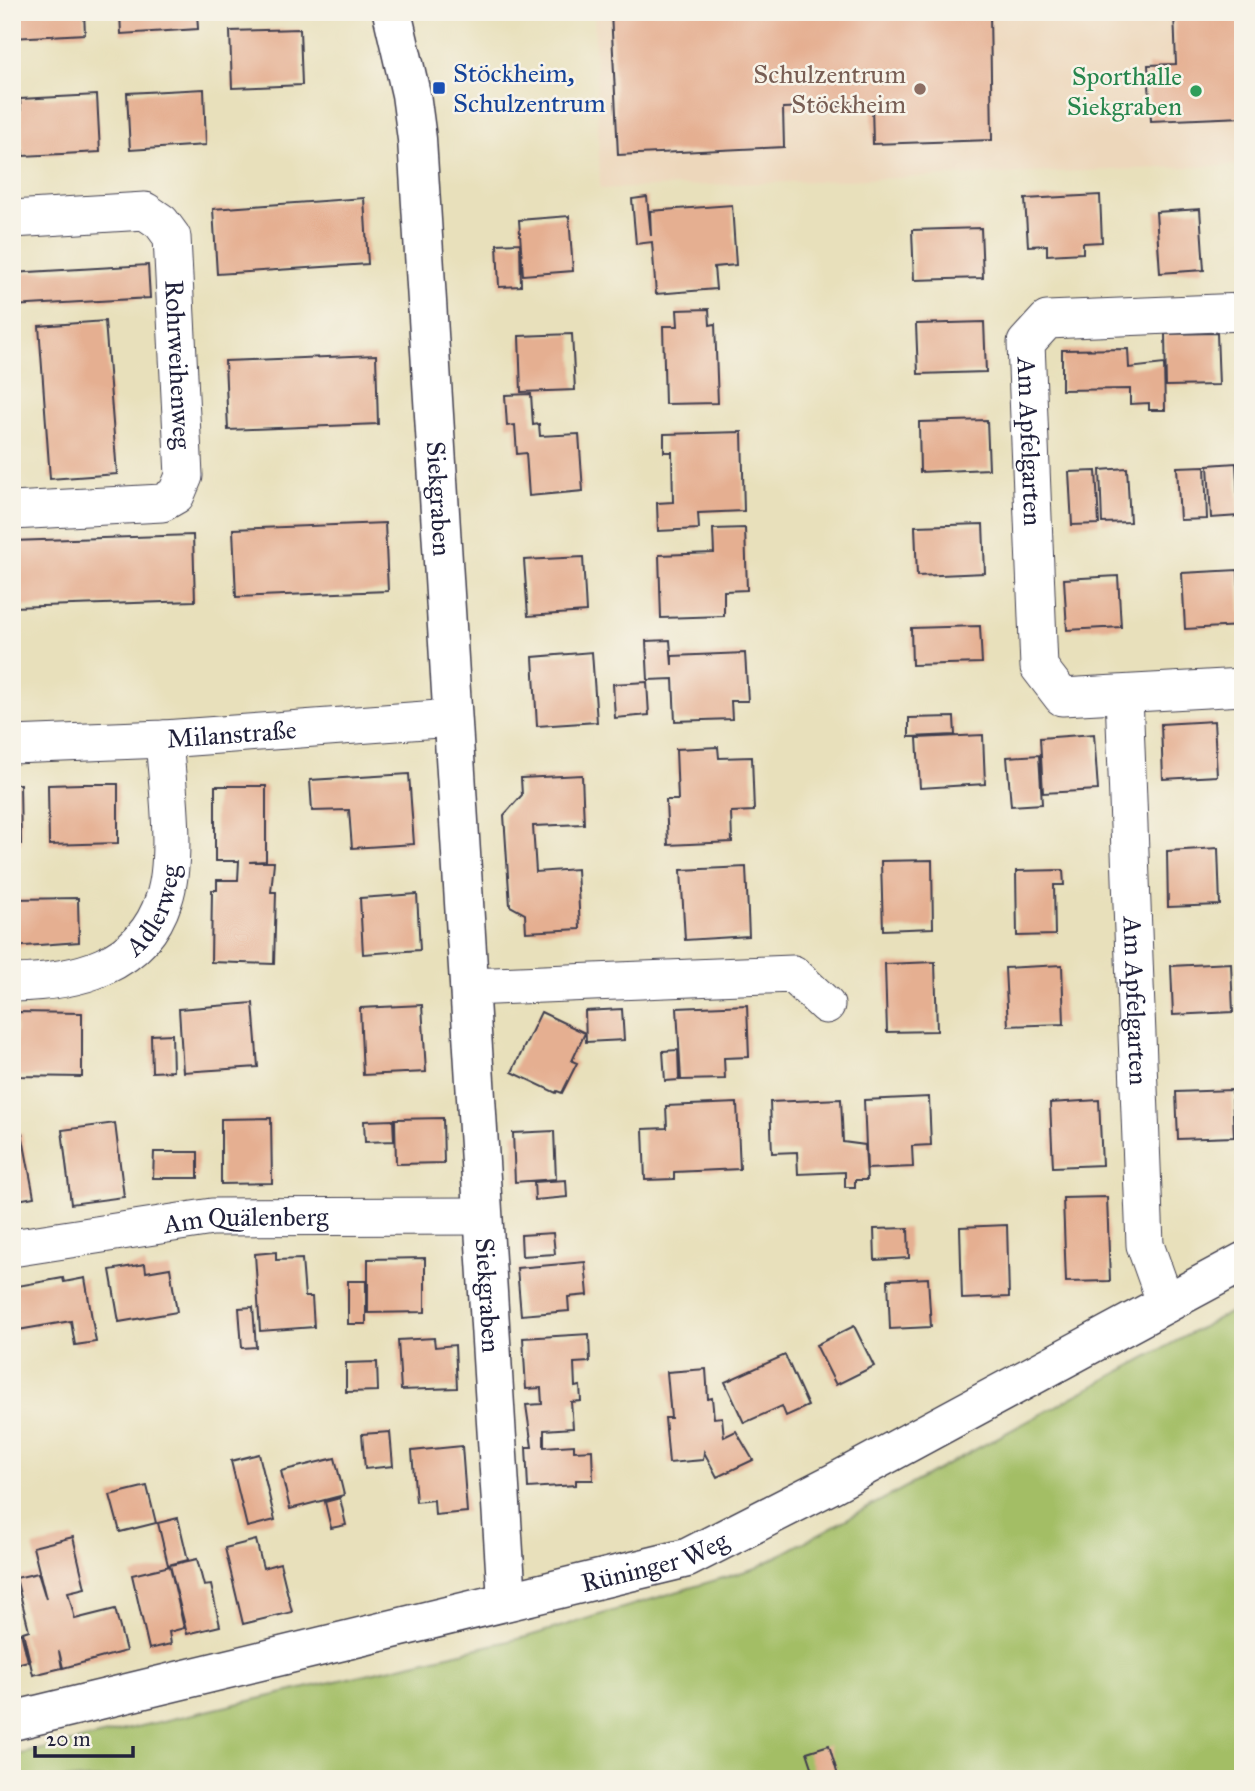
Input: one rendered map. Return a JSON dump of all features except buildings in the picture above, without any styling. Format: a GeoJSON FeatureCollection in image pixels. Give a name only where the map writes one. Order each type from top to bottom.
{"type":"FeatureCollection","features":[{"type":"Feature","properties":{"kind":"street","name":"Siekgraben"},"geometry":{"type":"LineString","coordinates":[[392,12],[411,94],[417,139],[507,1601]]}},
{"type":"Feature","properties":{"kind":"street","name":"Rohrweihenweg"},"geometry":{"type":"LineString","coordinates":[[12,219],[145,211],[161,222],[172,237],[184,476],[176,495],[162,503],[12,511]]}},
{"type":"Feature","properties":{"kind":"street","name":"Am Apfelgarten"},"geometry":{"type":"LineString","coordinates":[[1243,312],[1047,320],[1026,343],[1039,667],[1062,697],[1243,687]]}},
{"type":"Feature","properties":{"kind":"street","name":"Am Apfelgarten"},"geometry":{"type":"LineString","coordinates":[[1124,695],[1145,1245],[1166,1304]]}},
{"type":"Feature","properties":{"kind":"street","name":"Milanstraße"},"geometry":{"type":"LineString","coordinates":[[12,745],[164,739],[452,718]]}},
{"type":"Feature","properties":{"kind":"street","name":"Adlerweg"},"geometry":{"type":"LineString","coordinates":[[12,983],[53,982],[89,975],[116,960],[138,941],[152,922],[164,899],[169,869],[164,739]]}},
{"type":"Feature","properties":{"kind":"street"},"geometry":{"type":"LineString","coordinates":[[469,987],[793,974],[827,1005]]}},
{"type":"Feature","properties":{"kind":"street","name":"Am Quälenberg"},"geometry":{"type":"LineString","coordinates":[[12,1248],[212,1217],[483,1216]]}},
{"type":"Feature","properties":{"kind":"street","name":"Rüninger Weg"},"geometry":{"type":"LineString","coordinates":[[12,1721],[687,1558],[832,1484],[1243,1262]]}},
{"type":"Feature","properties":{"kind":"shaded area","name":"Schulzentrum Stöckheim"},"geometry":{"type":"Polygon","coordinates":[[[594,12],[1243,12],[1243,165],[600,189],[594,12]]]}},
{"type":"Feature","properties":{"kind":"green space"},"geometry":{"type":"Polygon","coordinates":[[[1243,1305],[1243,1779],[12,1779],[12,1756],[526,1637],[756,1568],[1243,1305]]]}},
{"type":"Feature","properties":{"kind":"place","name":"Stöckheim, Schulzentrum"},"geometry":{"type":"Point","coordinates":[439,88]}},
{"type":"Feature","properties":{"kind":"place","name":"Schulzentrum Stöckheim"},"geometry":{"type":"Point","coordinates":[920,89]}},
{"type":"Feature","properties":{"kind":"place","name":"Sporthalle Siekgraben"},"geometry":{"type":"Point","coordinates":[1196,91]}}]}
